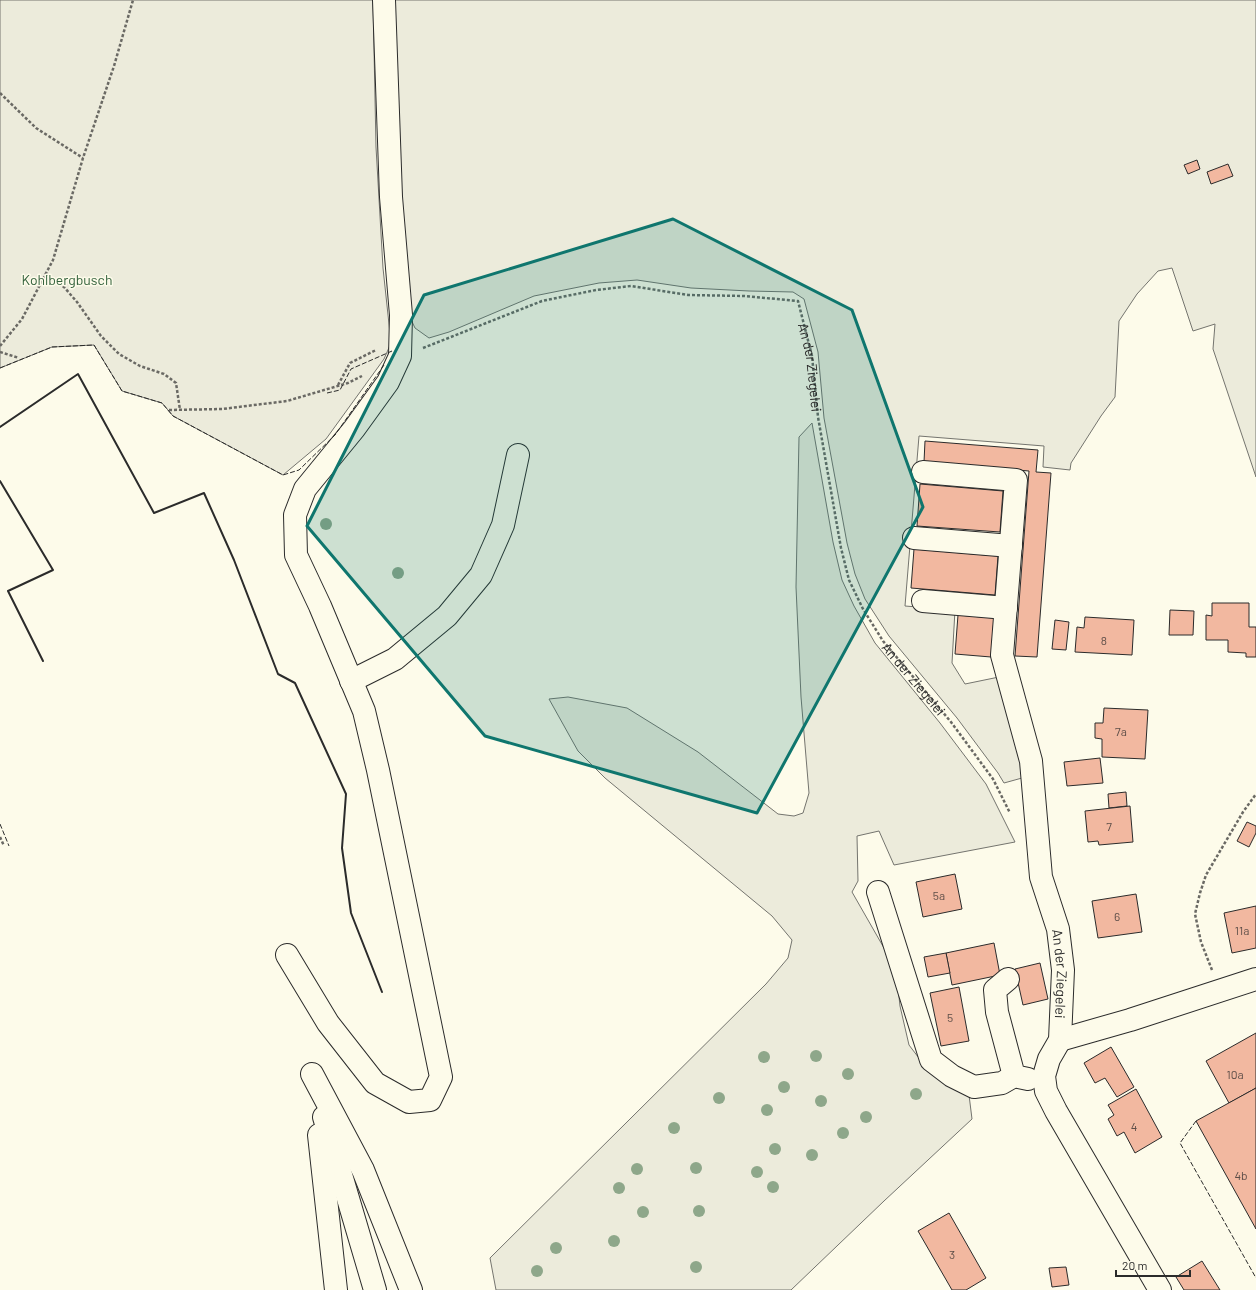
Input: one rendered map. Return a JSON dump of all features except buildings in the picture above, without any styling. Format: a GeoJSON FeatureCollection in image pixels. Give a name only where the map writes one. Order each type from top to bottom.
{"type":"FeatureCollection","features":[{"type":"Feature","properties":{"kind":"main road"},"geometry":{"type":"LineString","coordinates":[[287,955],[328,1023],[375,1083],[409,1102],[430,1100],[441,1077],[378,770],[364,712],[320,606],[296,555],[295,516],[306,488],[354,429],[388,382],[401,348],[401,315],[391,197],[384,0]]}},
{"type":"Feature","properties":{"kind":"main road"},"geometry":{"type":"LineString","coordinates":[[351,681],[395,659],[436,626],[447,616],[481,575],[503,525],[518,456]]}},
{"type":"Feature","properties":{"kind":"main road","name":"An der Ziegelei"},"geometry":{"type":"LineString","coordinates":[[923,472],[1016,480],[1002,655],[1031,760],[1041,877],[1058,929],[1063,970],[1060,1040],[1049,1059],[1044,1076],[1046,1091],[1056,1111],[1160,1290]]}},
{"type":"Feature","properties":{"kind":"main road"},"geometry":{"type":"LineString","coordinates":[[914,538],[1011,546]]}},
{"type":"Feature","properties":{"kind":"main road"},"geometry":{"type":"LineString","coordinates":[[923,601],[1006,608]]}},
{"type":"Feature","properties":{"kind":"main road"},"geometry":{"type":"LineString","coordinates":[[878,892],[931,1060],[952,1076],[974,1087],[1002,1083],[1014,1076],[1045,1083]]}},
{"type":"Feature","properties":{"kind":"main road"},"geometry":{"type":"LineString","coordinates":[[1008,979],[995,990],[997,1012],[1014,1076]]}},
{"type":"Feature","properties":{"kind":"main road","name":"An der Ziegelei"},"geometry":{"type":"LineString","coordinates":[[1060,1040],[1130,1020],[1256,979]]}},
{"type":"Feature","properties":{"kind":"main road"},"geometry":{"type":"LineString","coordinates":[[312,1074],[336,1290]]}},
{"type":"Feature","properties":{"kind":"main road"},"geometry":{"type":"LineString","coordinates":[[312,1074],[375,1290]]}},
{"type":"Feature","properties":{"kind":"main road"},"geometry":{"type":"LineString","coordinates":[[312,1074],[363,1170],[411,1290]]}},
{"type":"Feature","properties":{"kind":"path"},"geometry":{"type":"LineString","coordinates":[[0,346],[22,319],[53,260],[83,158],[114,66],[133,0]]}},
{"type":"Feature","properties":{"kind":"path"},"geometry":{"type":"LineString","coordinates":[[0,93],[36,128],[83,158]]}},
{"type":"Feature","properties":{"kind":"path"},"geometry":{"type":"LineString","coordinates":[[45,277],[64,287],[77,302],[101,336],[119,354],[140,366],[164,374],[176,383],[180,410]]}},
{"type":"Feature","properties":{"kind":"path","name":"An der Ziegelei"},"geometry":{"type":"LineString","coordinates":[[401,348],[448,339],[542,301],[596,290],[631,286],[688,295],[744,296],[798,301],[812,356],[818,417],[840,548],[849,580],[863,609],[883,641],[951,722],[993,779],[1010,814]]}},
{"type":"Feature","properties":{"kind":"path"},"geometry":{"type":"LineString","coordinates":[[169,410],[222,409],[287,401],[337,386],[350,363],[376,350],[401,348]]}},
{"type":"Feature","properties":{"kind":"path"},"geometry":{"type":"LineString","coordinates":[[0,352],[19,358]]}},
{"type":"Feature","properties":{"kind":"path"},"geometry":{"type":"LineString","coordinates":[[1220,991],[1201,942],[1195,914],[1206,875],[1243,812],[1256,794]]}},
{"type":"Feature","properties":{"kind":"path"},"geometry":{"type":"LineString","coordinates":[[0,837],[4,846]]}},
{"type":"Feature","properties":{"kind":"highlighted area"},"geometry":{"type":"Polygon","coordinates":[[[673,219],[852,310],[923,507],[757,813],[485,736],[307,526],[424,295],[673,219]]]}},
{"type":"Feature","properties":{"kind":"green space","name":"Kohlbergbusch"},"geometry":{"type":"Polygon","coordinates":[[[0,0],[373,0],[376,147],[383,268],[391,343],[384,359],[326,439],[283,475],[173,416],[162,403],[122,391],[94,345],[52,347],[0,368],[0,0]]]}},
{"type":"Feature","properties":{"kind":"green space"},"geometry":{"type":"Polygon","coordinates":[[[393,0],[1256,0],[1256,477],[1213,349],[1215,324],[1193,331],[1172,268],[1158,271],[1137,294],[1119,321],[1115,397],[1071,463],[1070,470],[1043,467],[1044,446],[919,436],[905,606],[955,610],[952,663],[965,684],[999,677],[1026,761],[1022,778],[1004,783],[957,718],[889,636],[865,599],[855,574],[847,543],[824,418],[818,352],[804,299],[793,292],[691,288],[637,280],[599,283],[534,296],[449,332],[429,338],[415,328],[407,311],[393,0]]]}},
{"type":"Feature","properties":{"kind":"green space"},"geometry":{"type":"Polygon","coordinates":[[[812,423],[833,542],[842,580],[854,606],[875,643],[940,723],[986,784],[1015,842],[894,865],[879,831],[857,836],[858,881],[852,892],[896,969],[900,1006],[909,1045],[928,1070],[969,1095],[972,1119],[791,1290],[496,1290],[490,1258],[766,984],[788,958],[792,940],[772,916],[605,778],[578,751],[549,699],[568,697],[627,708],[698,752],[778,814],[794,816],[803,813],[809,793],[801,697],[796,587],[799,437],[812,423]]]}},
{"type":"Feature","properties":{"kind":"fence"},"geometry":{"type":"LineString","coordinates":[[0,368],[52,347],[94,345],[122,391],[162,403],[173,416],[283,475],[299,470],[335,435],[384,365]]}},
{"type":"Feature","properties":{"kind":"fence"},"geometry":{"type":"LineString","coordinates":[[327,393],[340,390],[351,369],[392,351],[391,353]]}},
{"type":"Feature","properties":{"kind":"fence"},"geometry":{"type":"LineString","coordinates":[[0,824],[9,846]]}},
{"type":"Feature","properties":{"kind":"fence"},"geometry":{"type":"LineString","coordinates":[[1196,1121],[1180,1143],[1256,1278]]}},
{"type":"Feature","properties":{"kind":"wall"},"geometry":{"type":"LineString","coordinates":[[0,427],[78,374],[154,513],[204,493],[234,560],[278,674],[295,683],[346,794],[342,848],[351,913],[382,992]]}},
{"type":"Feature","properties":{"kind":"wall"},"geometry":{"type":"LineString","coordinates":[[0,481],[53,570],[8,591],[43,661]]}}]}
